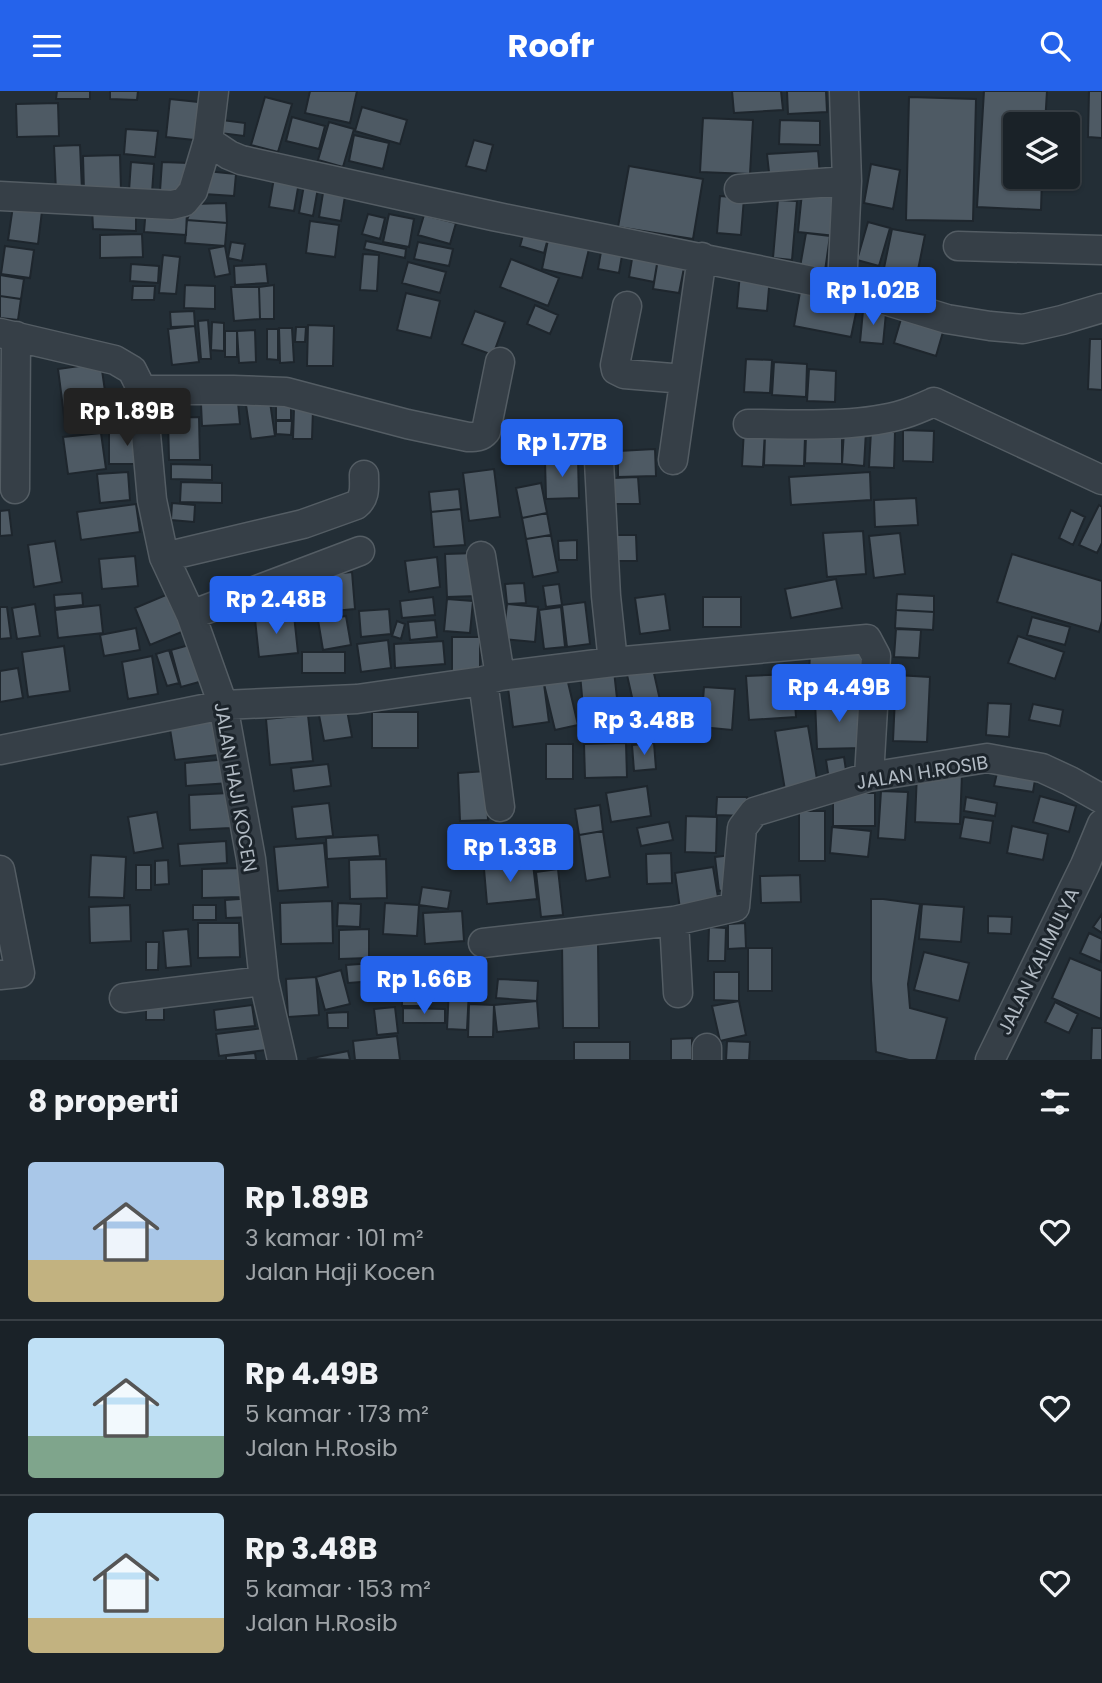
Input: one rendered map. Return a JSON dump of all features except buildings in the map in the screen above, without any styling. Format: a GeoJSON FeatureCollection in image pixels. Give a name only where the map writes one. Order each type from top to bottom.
{"type":"FeatureCollection","features":[{"type":"Feature","properties":{"kind":"street"},"geometry":{"type":"LineString","coordinates":[[0,196],[172,205],[184,202],[193,191],[208,141],[214,91]]}},
{"type":"Feature","properties":{"kind":"street"},"geometry":{"type":"LineString","coordinates":[[842,287],[848,181],[844,91]]}},
{"type":"Feature","properties":{"kind":"street"},"geometry":{"type":"LineString","coordinates":[[208,141],[242,160],[493,216],[842,287],[947,319],[1023,329],[1102,308]]}},
{"type":"Feature","properties":{"kind":"street"},"geometry":{"type":"LineString","coordinates":[[739,189],[848,181]]}},
{"type":"Feature","properties":{"kind":"street"},"geometry":{"type":"LineString","coordinates":[[958,246],[1102,250]]}},
{"type":"Feature","properties":{"kind":"street"},"geometry":{"type":"LineString","coordinates":[[673,460],[702,257]]}},
{"type":"Feature","properties":{"kind":"street"},"geometry":{"type":"LineString","coordinates":[[627,306],[616,370],[624,374],[684,379]]}},
{"type":"Feature","properties":{"kind":"street"},"geometry":{"type":"LineString","coordinates":[[15,489],[8,335],[116,360],[132,370],[142,390],[286,392],[468,437],[482,435],[486,431],[500,362]]}},
{"type":"Feature","properties":{"kind":"street","name":"JALAN HAJI KOCEN"},"geometry":{"type":"LineString","coordinates":[[142,390],[152,500],[164,557],[191,615],[223,705],[251,859],[264,981],[282,1060]]}},
{"type":"Feature","properties":{"kind":"street"},"geometry":{"type":"LineString","coordinates":[[748,424],[865,422],[903,415],[934,403],[1102,480]]}},
{"type":"Feature","properties":{"kind":"street"},"geometry":{"type":"LineString","coordinates":[[599,461],[606,596],[613,662]]}},
{"type":"Feature","properties":{"kind":"street"},"geometry":{"type":"LineString","coordinates":[[164,557],[303,524],[356,505],[362,501],[364,475]]}},
{"type":"Feature","properties":{"kind":"street"},"geometry":{"type":"LineString","coordinates":[[191,615],[360,551]]}},
{"type":"Feature","properties":{"kind":"street"},"geometry":{"type":"LineString","coordinates":[[481,555],[500,807]]}},
{"type":"Feature","properties":{"kind":"street"},"geometry":{"type":"LineString","coordinates":[[0,750],[223,705],[357,699],[613,662],[867,639],[876,656],[869,777]]}},
{"type":"Feature","properties":{"kind":"street","name":"JALAN H.ROSIB"},"geometry":{"type":"LineString","coordinates":[[484,943],[674,921],[735,907],[742,828],[754,812],[869,777],[987,758],[1042,768],[1102,799]]}},
{"type":"Feature","properties":{"kind":"street","name":"JALAN KALIMULYA"},"geometry":{"type":"LineString","coordinates":[[990,1060],[1093,868],[1102,824]]}},
{"type":"Feature","properties":{"kind":"street"},"geometry":{"type":"LineString","coordinates":[[0,870],[20,973],[0,975]]}},
{"type":"Feature","properties":{"kind":"street"},"geometry":{"type":"LineString","coordinates":[[674,921],[678,993]]}},
{"type":"Feature","properties":{"kind":"street"},"geometry":{"type":"LineString","coordinates":[[124,998],[264,981]]}}]}
